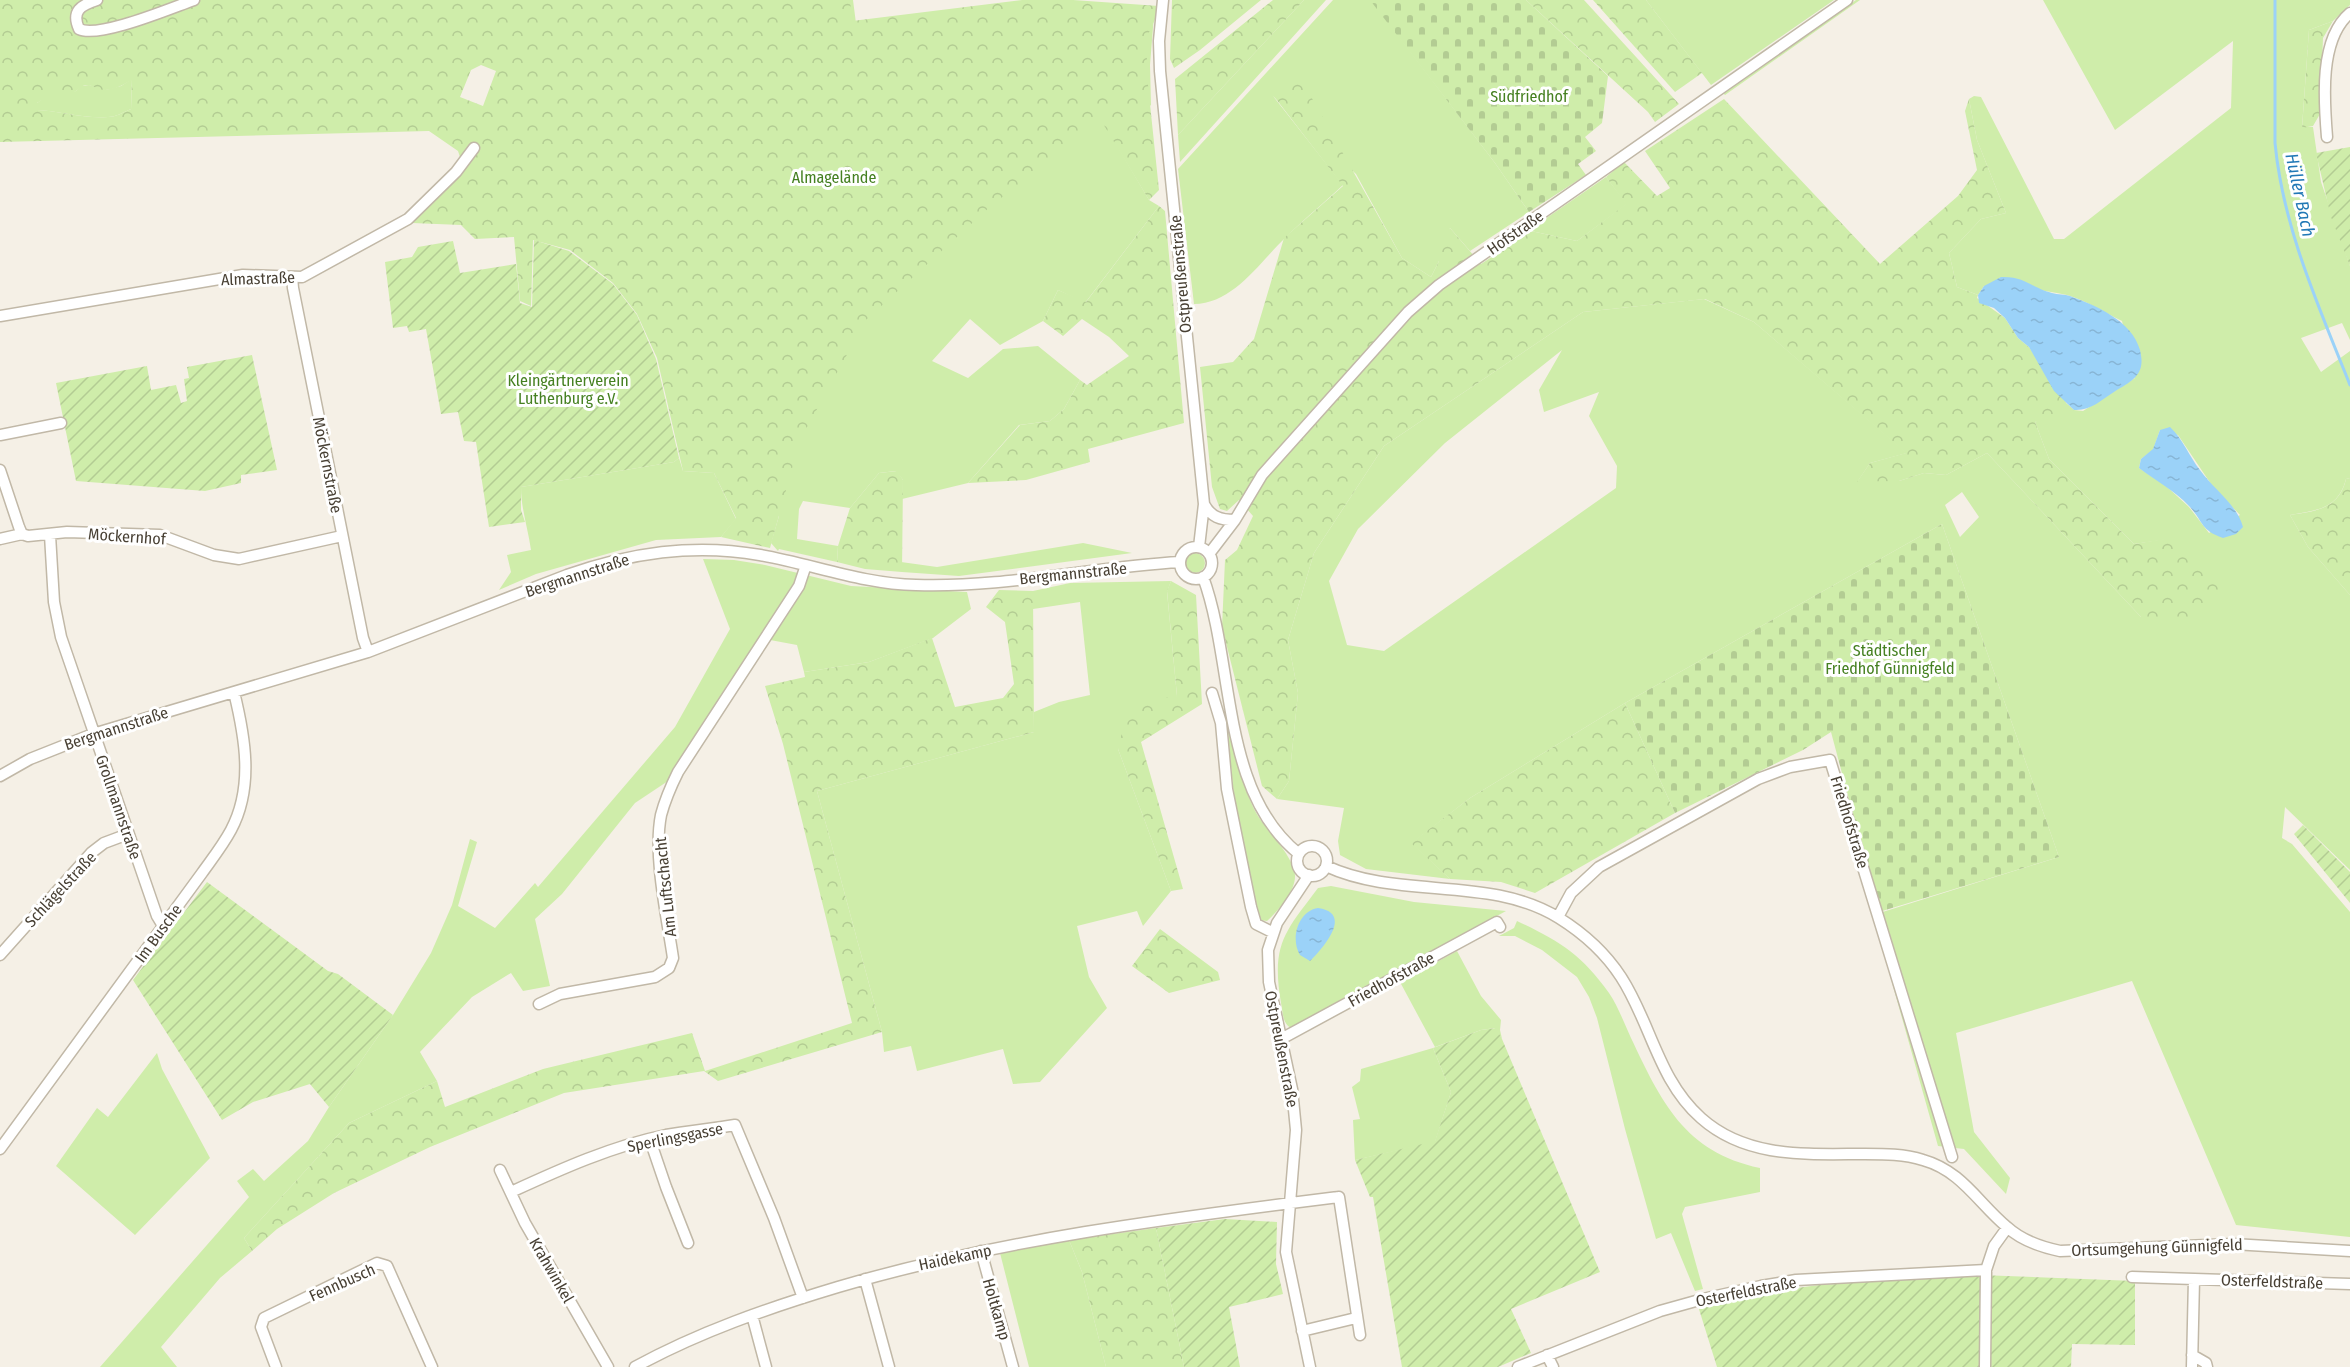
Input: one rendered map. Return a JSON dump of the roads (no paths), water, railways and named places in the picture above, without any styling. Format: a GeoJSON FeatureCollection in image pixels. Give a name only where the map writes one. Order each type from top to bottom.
{"type":"FeatureCollection","features":[{"type":"Feature","properties":{"kind":"street"},"geometry":{"type":"LineString","coordinates":[[97,0],[83,5],[75,15],[79,29],[85,32],[110,29],[194,0]]}},
{"type":"Feature","properties":{"kind":"street","name":"Ostpreußenstraße"},"geometry":{"type":"LineString","coordinates":[[1163,0],[1160,71],[1204,504],[1199,547]]}},
{"type":"Feature","properties":{"kind":"street","name":"Hofstraße"},"geometry":{"type":"LineString","coordinates":[[1209,554],[1235,520],[1262,475],[1381,345],[1408,312],[1438,285],[1846,0]]}},
{"type":"Feature","properties":{"kind":"street"},"geometry":{"type":"LineString","coordinates":[[2327,137],[2328,53],[2337,30],[2350,14]]}},
{"type":"Feature","properties":{"kind":"street","name":"Almastraße"},"geometry":{"type":"LineString","coordinates":[[0,316],[243,275],[302,277],[408,219],[456,172],[474,147]]}},
{"type":"Feature","properties":{"kind":"street","name":"Möckernstraße"},"geometry":{"type":"LineString","coordinates":[[292,277],[342,536],[363,638],[368,652]]}},
{"type":"Feature","properties":{"kind":"street"},"geometry":{"type":"LineString","coordinates":[[0,435],[61,423]]}},
{"type":"Feature","properties":{"kind":"street"},"geometry":{"type":"LineString","coordinates":[[0,470],[22,534]]}},
{"type":"Feature","properties":{"kind":"street"},"geometry":{"type":"LineString","coordinates":[[1204,504],[1210,514],[1224,520],[1235,520]]}},
{"type":"Feature","properties":{"kind":"street","name":"Möckernhof"},"geometry":{"type":"LineString","coordinates":[[50,535],[68,532],[160,535],[214,555],[239,559],[342,536]]}},
{"type":"Feature","properties":{"kind":"street"},"geometry":{"type":"LineString","coordinates":[[0,539],[22,534],[50,535]]}},
{"type":"Feature","properties":{"kind":"street","name":"Grollmannstraße"},"geometry":{"type":"LineString","coordinates":[[50,535],[56,618],[93,734],[157,916],[163,926]]}},
{"type":"Feature","properties":{"kind":"street"},"geometry":{"type":"LineString","coordinates":[[1193,547],[1199,547],[1209,554],[1210,570],[1203,578],[1194,579],[1185,575],[1180,562],[1184,552],[1193,547]]}},
{"type":"Feature","properties":{"kind":"street","name":"Bergmannstraße"},"geometry":{"type":"LineString","coordinates":[[0,776],[40,755],[93,734],[368,652],[567,575],[623,558],[667,550],[708,549],[759,555],[869,580],[946,586],[1180,562]]}},
{"type":"Feature","properties":{"kind":"street","name":"Am Luftschacht"},"geometry":{"type":"LineString","coordinates":[[539,1004],[560,994],[655,977],[669,968],[673,958],[659,851],[664,804],[678,772],[799,586],[806,565]]}},
{"type":"Feature","properties":{"kind":"street"},"geometry":{"type":"LineString","coordinates":[[1203,578],[1212,602],[1237,734],[1253,790],[1269,820],[1290,847],[1299,854]]}},
{"type":"Feature","properties":{"kind":"street","name":"Im Busche"},"geometry":{"type":"LineString","coordinates":[[0,1149],[232,828],[245,786],[246,759],[234,692]]}},
{"type":"Feature","properties":{"kind":"street"},"geometry":{"type":"LineString","coordinates":[[1212,693],[1221,723],[1230,807],[1251,907],[1256,924],[1272,932]]}},
{"type":"Feature","properties":{"kind":"street","name":"Friedhofstraße"},"geometry":{"type":"LineString","coordinates":[[1558,917],[1571,893],[1599,867],[1758,779],[1790,767],[1830,760],[1952,1157]]}},
{"type":"Feature","properties":{"kind":"street","name":"Schlägelstraße"},"geometry":{"type":"LineString","coordinates":[[0,955],[91,853],[104,843],[128,834]]}},
{"type":"Feature","properties":{"kind":"street"},"geometry":{"type":"LineString","coordinates":[[1310,846],[1319,848],[1326,855],[1326,866],[1318,875],[1309,876],[1298,867],[1299,854],[1310,846]]}},
{"type":"Feature","properties":{"kind":"street","name":"Ortsumgehung Günnigfeld"},"geometry":{"type":"LineString","coordinates":[[1326,866],[1354,876],[1385,882],[1507,898],[1536,906],[1558,917],[1592,943],[1616,971],[1634,1002],[1673,1086],[1701,1119],[1740,1143],[1786,1153],[1889,1155],[1927,1161],[1962,1180],[2007,1228],[2035,1244],[2060,1251],[2233,1244],[2350,1251]]}},
{"type":"Feature","properties":{"kind":"street","name":"Ostpreußenstraße"},"geometry":{"type":"LineString","coordinates":[[1309,876],[1272,932],[1268,950],[1269,982],[1292,1089],[1296,1130],[1286,1252],[1310,1367]]}},
{"type":"Feature","properties":{"kind":"street","name":"Friedhofstraße"},"geometry":{"type":"LineString","coordinates":[[1281,1039],[1497,922],[1500,927]]}},
{"type":"Feature","properties":{"kind":"street","name":"Sperlingsgasse"},"geometry":{"type":"LineString","coordinates":[[511,1192],[577,1162],[665,1135],[735,1125],[774,1218],[802,1298]]}},
{"type":"Feature","properties":{"kind":"street"},"geometry":{"type":"LineString","coordinates":[[650,1140],[688,1244]]}},
{"type":"Feature","properties":{"kind":"street","name":"Krahwinkel"},"geometry":{"type":"LineString","coordinates":[[500,1170],[525,1222],[608,1367]]}},
{"type":"Feature","properties":{"kind":"street"},"geometry":{"type":"LineString","coordinates":[[1290,1203],[1339,1197],[1360,1335]]}},
{"type":"Feature","properties":{"kind":"street","name":"Haidekamp"},"geometry":{"type":"LineString","coordinates":[[635,1367],[685,1341],[802,1298],[942,1258],[1047,1237],[1290,1203]]}},
{"type":"Feature","properties":{"kind":"street"},"geometry":{"type":"LineString","coordinates":[[1985,1367],[1986,1270],[1994,1246],[2007,1228]]}},
{"type":"Feature","properties":{"kind":"street","name":"Holtkamp"},"geometry":{"type":"LineString","coordinates":[[981,1251],[1013,1367]]}},
{"type":"Feature","properties":{"kind":"street","name":"Fennbusch"},"geometry":{"type":"LineString","coordinates":[[276,1367],[261,1327],[264,1318],[376,1263],[387,1266],[432,1367]]}},
{"type":"Feature","properties":{"kind":"street","name":"Osterfeldstraße"},"geometry":{"type":"LineString","coordinates":[[1518,1367],[1660,1311],[1761,1286],[1808,1280],[1986,1270]]}},
{"type":"Feature","properties":{"kind":"street","name":"Osterfeldstraße"},"geometry":{"type":"LineString","coordinates":[[2132,1276],[2350,1284]]}},
{"type":"Feature","properties":{"kind":"street"},"geometry":{"type":"LineString","coordinates":[[2192,1367],[2194,1279]]}},
{"type":"Feature","properties":{"kind":"street"},"geometry":{"type":"LineString","coordinates":[[865,1280],[889,1367]]}},
{"type":"Feature","properties":{"kind":"street"},"geometry":{"type":"LineString","coordinates":[[752,1316],[766,1367]]}},
{"type":"Feature","properties":{"kind":"street"},"geometry":{"type":"LineString","coordinates":[[1302,1330],[1356,1318]]}},
{"type":"Feature","properties":{"kind":"street"},"geometry":{"type":"LineString","coordinates":[[1547,1355],[1553,1367]]}},
{"type":"Feature","properties":{"kind":"street"},"geometry":{"type":"LineString","coordinates":[[2192,1355],[2207,1367]]}},
{"type":"Feature","properties":{"kind":"water"},"geometry":{"type":"Polygon","coordinates":[[[2001,277],[2017,278],[2045,291],[2070,296],[2112,316],[2136,340],[2141,358],[2140,371],[2137,376],[2086,409],[2074,410],[2054,391],[2029,347],[2018,338],[2005,318],[1994,308],[1979,303],[1978,295],[1984,286],[2001,277]]]}},
{"type":"Feature","properties":{"kind":"water"},"geometry":{"type":"Polygon","coordinates":[[[2170,427],[2205,477],[2236,511],[2243,527],[2236,534],[2223,538],[2210,532],[2184,501],[2139,468],[2141,459],[2153,449],[2160,430],[2170,427]]]}},
{"type":"Feature","properties":{"kind":"water"},"geometry":{"type":"Polygon","coordinates":[[[1318,908],[1329,911],[1334,917],[1335,924],[1328,940],[1310,961],[1300,955],[1297,949],[1296,934],[1305,914],[1318,908]]]}},
{"type":"Feature","properties":{"kind":"waterway","name":"Hüller Bach"},"geometry":{"type":"LineString","coordinates":[[2275,0],[2275,143],[2279,175],[2304,267],[2350,385]]}},
{"type":"Feature","properties":{"kind":"park label","name":"Südfriedhof"},"geometry":{"type":"Point","coordinates":[1529,96]}},
{"type":"Feature","properties":{"kind":"park label","name":"Almagelände"},"geometry":{"type":"Point","coordinates":[834,177]}},
{"type":"Feature","properties":{"kind":"park label","name":"Kleingärtnerverein Luthenburg e.V."},"geometry":{"type":"Point","coordinates":[568,389]}},
{"type":"Feature","properties":{"kind":"park label","name":"Städtischer Friedhof Günnigfeld"},"geometry":{"type":"Point","coordinates":[1890,659]}}]}
